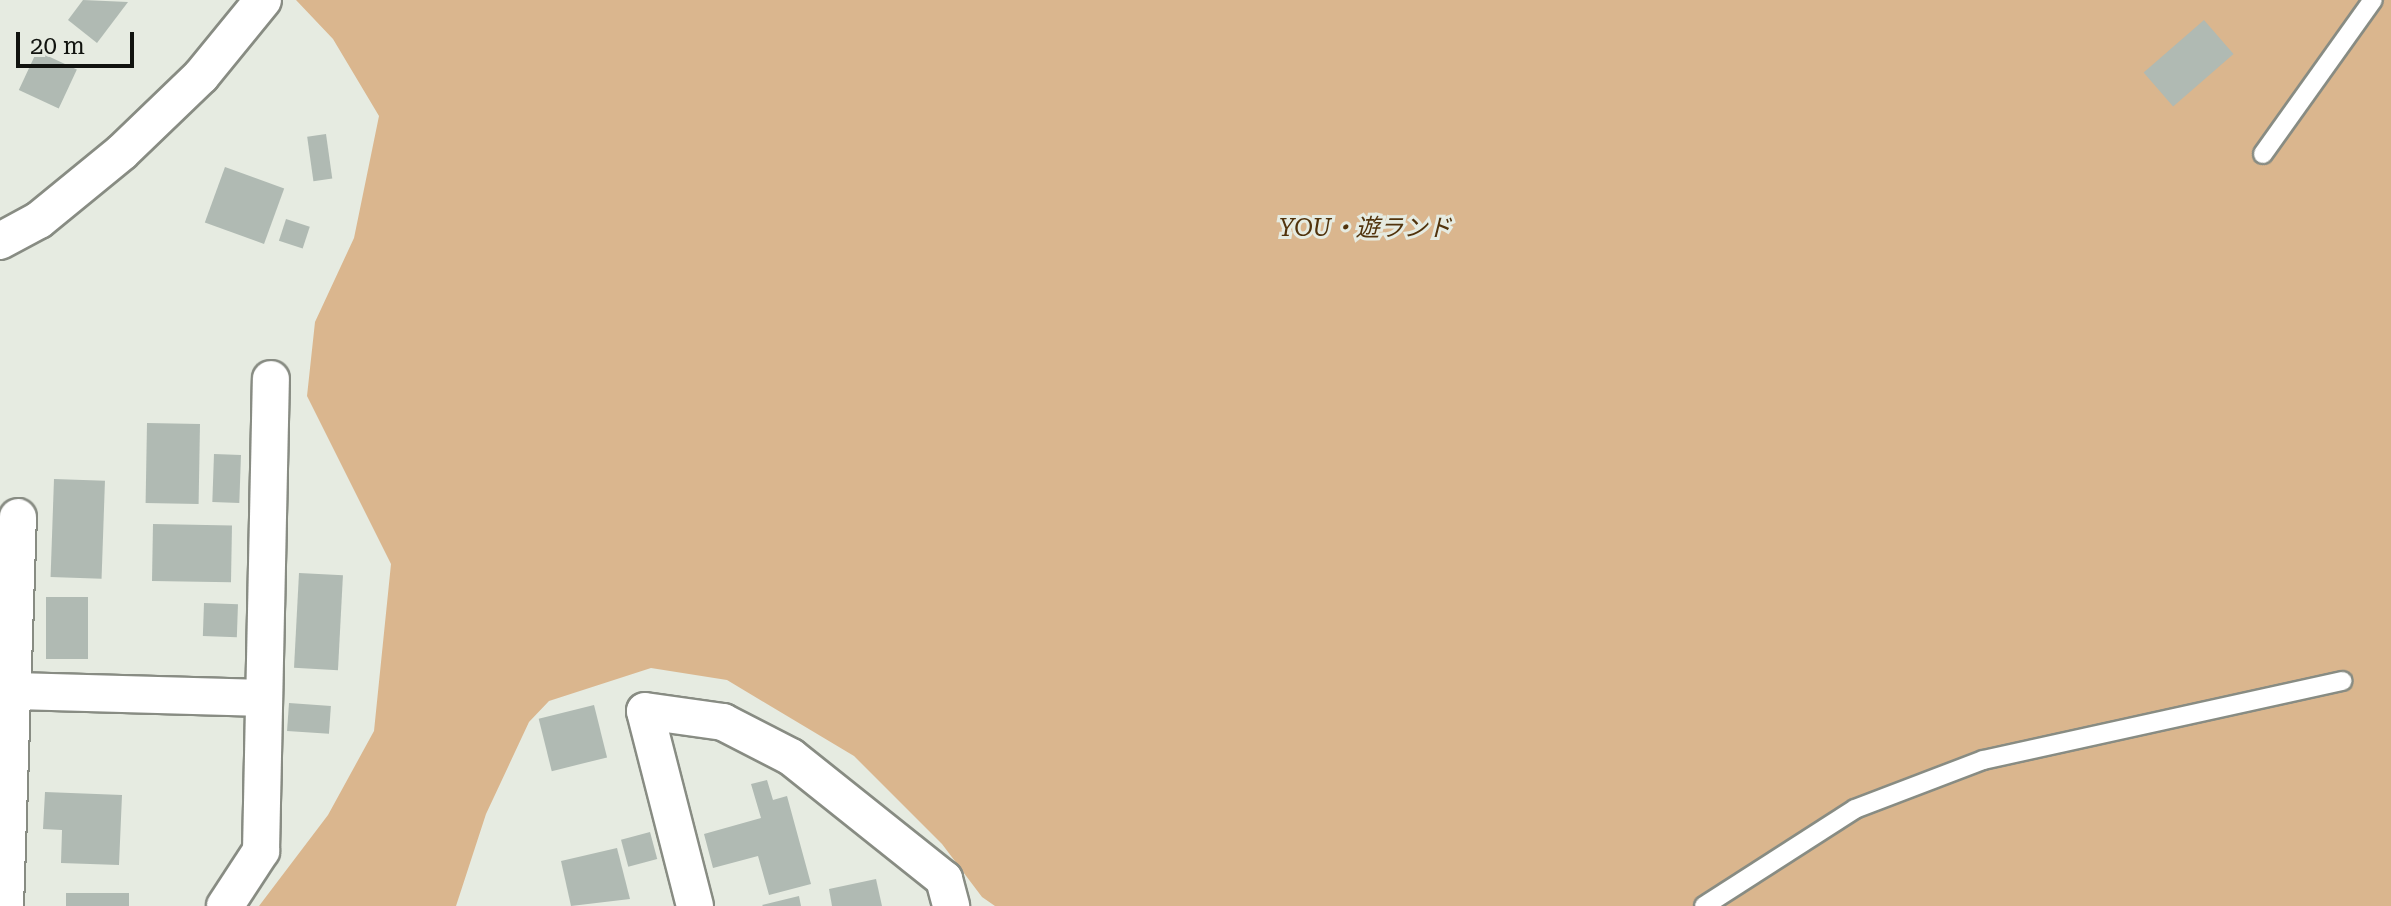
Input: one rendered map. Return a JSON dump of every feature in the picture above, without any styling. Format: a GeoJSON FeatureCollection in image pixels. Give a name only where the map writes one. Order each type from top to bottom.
{"type":"FeatureCollection","features":[{"type":"Feature","properties":{"kind":"street"},"geometry":{"type":"LineString","coordinates":[[0,241],[39,220],[122,152],[201,76],[263,0]]}},
{"type":"Feature","properties":{"kind":"street"},"geometry":{"type":"LineString","coordinates":[[225,906],[261,851],[271,379]]}},
{"type":"Feature","properties":{"kind":"street"},"geometry":{"type":"LineString","coordinates":[[5,906],[18,517]]}},
{"type":"Feature","properties":{"kind":"street"},"geometry":{"type":"LineString","coordinates":[[12,691],[264,698]]}},
{"type":"Feature","properties":{"kind":"street"},"geometry":{"type":"LineString","coordinates":[[695,906],[645,711],[723,722],[791,757],[944,879],[951,906]]}},
{"type":"Feature","properties":{"kind":"lane"},"geometry":{"type":"LineString","coordinates":[[2263,154],[2373,0]]}},
{"type":"Feature","properties":{"kind":"lane"},"geometry":{"type":"LineString","coordinates":[[1704,906],[1855,809],[1983,760],[2342,681]]}},
{"type":"Feature","properties":{"kind":"green space","name":"YOU・遊ランド"},"geometry":{"type":"Polygon","coordinates":[[[296,0],[2391,0],[2391,906],[995,906],[982,897],[942,844],[854,756],[727,680],[651,668],[549,701],[529,722],[486,814],[456,906],[259,906],[328,815],[374,731],[391,564],[307,396],[315,322],[354,238],[379,116],[333,39],[296,0]]]}},
{"type":"Feature","properties":{"kind":"building"},"geometry":{"type":"Polygon","coordinates":[[[83,0],[128,2],[97,43],[68,20],[83,0]]]}},
{"type":"Feature","properties":{"kind":"building"},"geometry":{"type":"Polygon","coordinates":[[[2204,20],[2234,54],[2173,106],[2144,72],[2204,20]]]}},
{"type":"Feature","properties":{"kind":"building"},"geometry":{"type":"Polygon","coordinates":[[[37,51],[77,70],[59,109],[19,90],[37,51]]]}},
{"type":"Feature","properties":{"kind":"building"},"geometry":{"type":"Polygon","coordinates":[[[326,134],[332,179],[313,181],[307,137],[326,134]]]}},
{"type":"Feature","properties":{"kind":"building"},"geometry":{"type":"Polygon","coordinates":[[[225,167],[284,189],[264,244],[205,222],[225,167]]]}},
{"type":"Feature","properties":{"kind":"building"},"geometry":{"type":"Polygon","coordinates":[[[286,219],[310,227],[303,249],[279,241],[286,219]]]}},
{"type":"Feature","properties":{"kind":"building"},"geometry":{"type":"Polygon","coordinates":[[[147,423],[200,424],[199,504],[146,503],[147,423]]]}},
{"type":"Feature","properties":{"kind":"building"},"geometry":{"type":"Polygon","coordinates":[[[214,454],[241,455],[239,503],[212,502],[214,454]]]}},
{"type":"Feature","properties":{"kind":"building"},"geometry":{"type":"Polygon","coordinates":[[[54,479],[105,481],[102,579],[51,577],[54,479]]]}},
{"type":"Feature","properties":{"kind":"building"},"geometry":{"type":"Polygon","coordinates":[[[153,524],[232,525],[231,582],[152,581],[153,524]]]}},
{"type":"Feature","properties":{"kind":"building"},"geometry":{"type":"Polygon","coordinates":[[[299,573],[343,575],[338,670],[294,668],[299,573]]]}},
{"type":"Feature","properties":{"kind":"building"},"geometry":{"type":"Polygon","coordinates":[[[46,597],[88,597],[88,659],[46,659],[46,597]]]}},
{"type":"Feature","properties":{"kind":"building"},"geometry":{"type":"Polygon","coordinates":[[[204,603],[238,604],[237,637],[203,636],[204,603]]]}},
{"type":"Feature","properties":{"kind":"building"},"geometry":{"type":"Polygon","coordinates":[[[289,703],[331,706],[329,734],[287,731],[289,703]]]}},
{"type":"Feature","properties":{"kind":"building"},"geometry":{"type":"Polygon","coordinates":[[[594,705],[607,757],[552,771],[539,719],[594,705]]]}},
{"type":"Feature","properties":{"kind":"building"},"geometry":{"type":"Polygon","coordinates":[[[767,780],[773,800],[787,796],[811,884],[769,895],[758,856],[713,868],[704,834],[761,818],[751,784],[767,780]]]}},
{"type":"Feature","properties":{"kind":"building"},"geometry":{"type":"Polygon","coordinates":[[[45,792],[122,795],[119,865],[61,863],[62,830],[43,829],[45,792]]]}},
{"type":"Feature","properties":{"kind":"building"},"geometry":{"type":"Polygon","coordinates":[[[650,832],[657,859],[628,867],[621,840],[650,832]]]}},
{"type":"Feature","properties":{"kind":"building"},"geometry":{"type":"Polygon","coordinates":[[[617,848],[630,899],[571,906],[561,861],[617,848]]]}},
{"type":"Feature","properties":{"kind":"building"},"geometry":{"type":"Polygon","coordinates":[[[876,879],[882,906],[832,906],[829,889],[876,879]]]}},
{"type":"Feature","properties":{"kind":"building"},"geometry":{"type":"Polygon","coordinates":[[[66,893],[129,893],[129,906],[66,906],[66,893]]]}},
{"type":"Feature","properties":{"kind":"building"},"geometry":{"type":"Polygon","coordinates":[[[799,896],[801,906],[762,905],[799,896]]]}}]}
